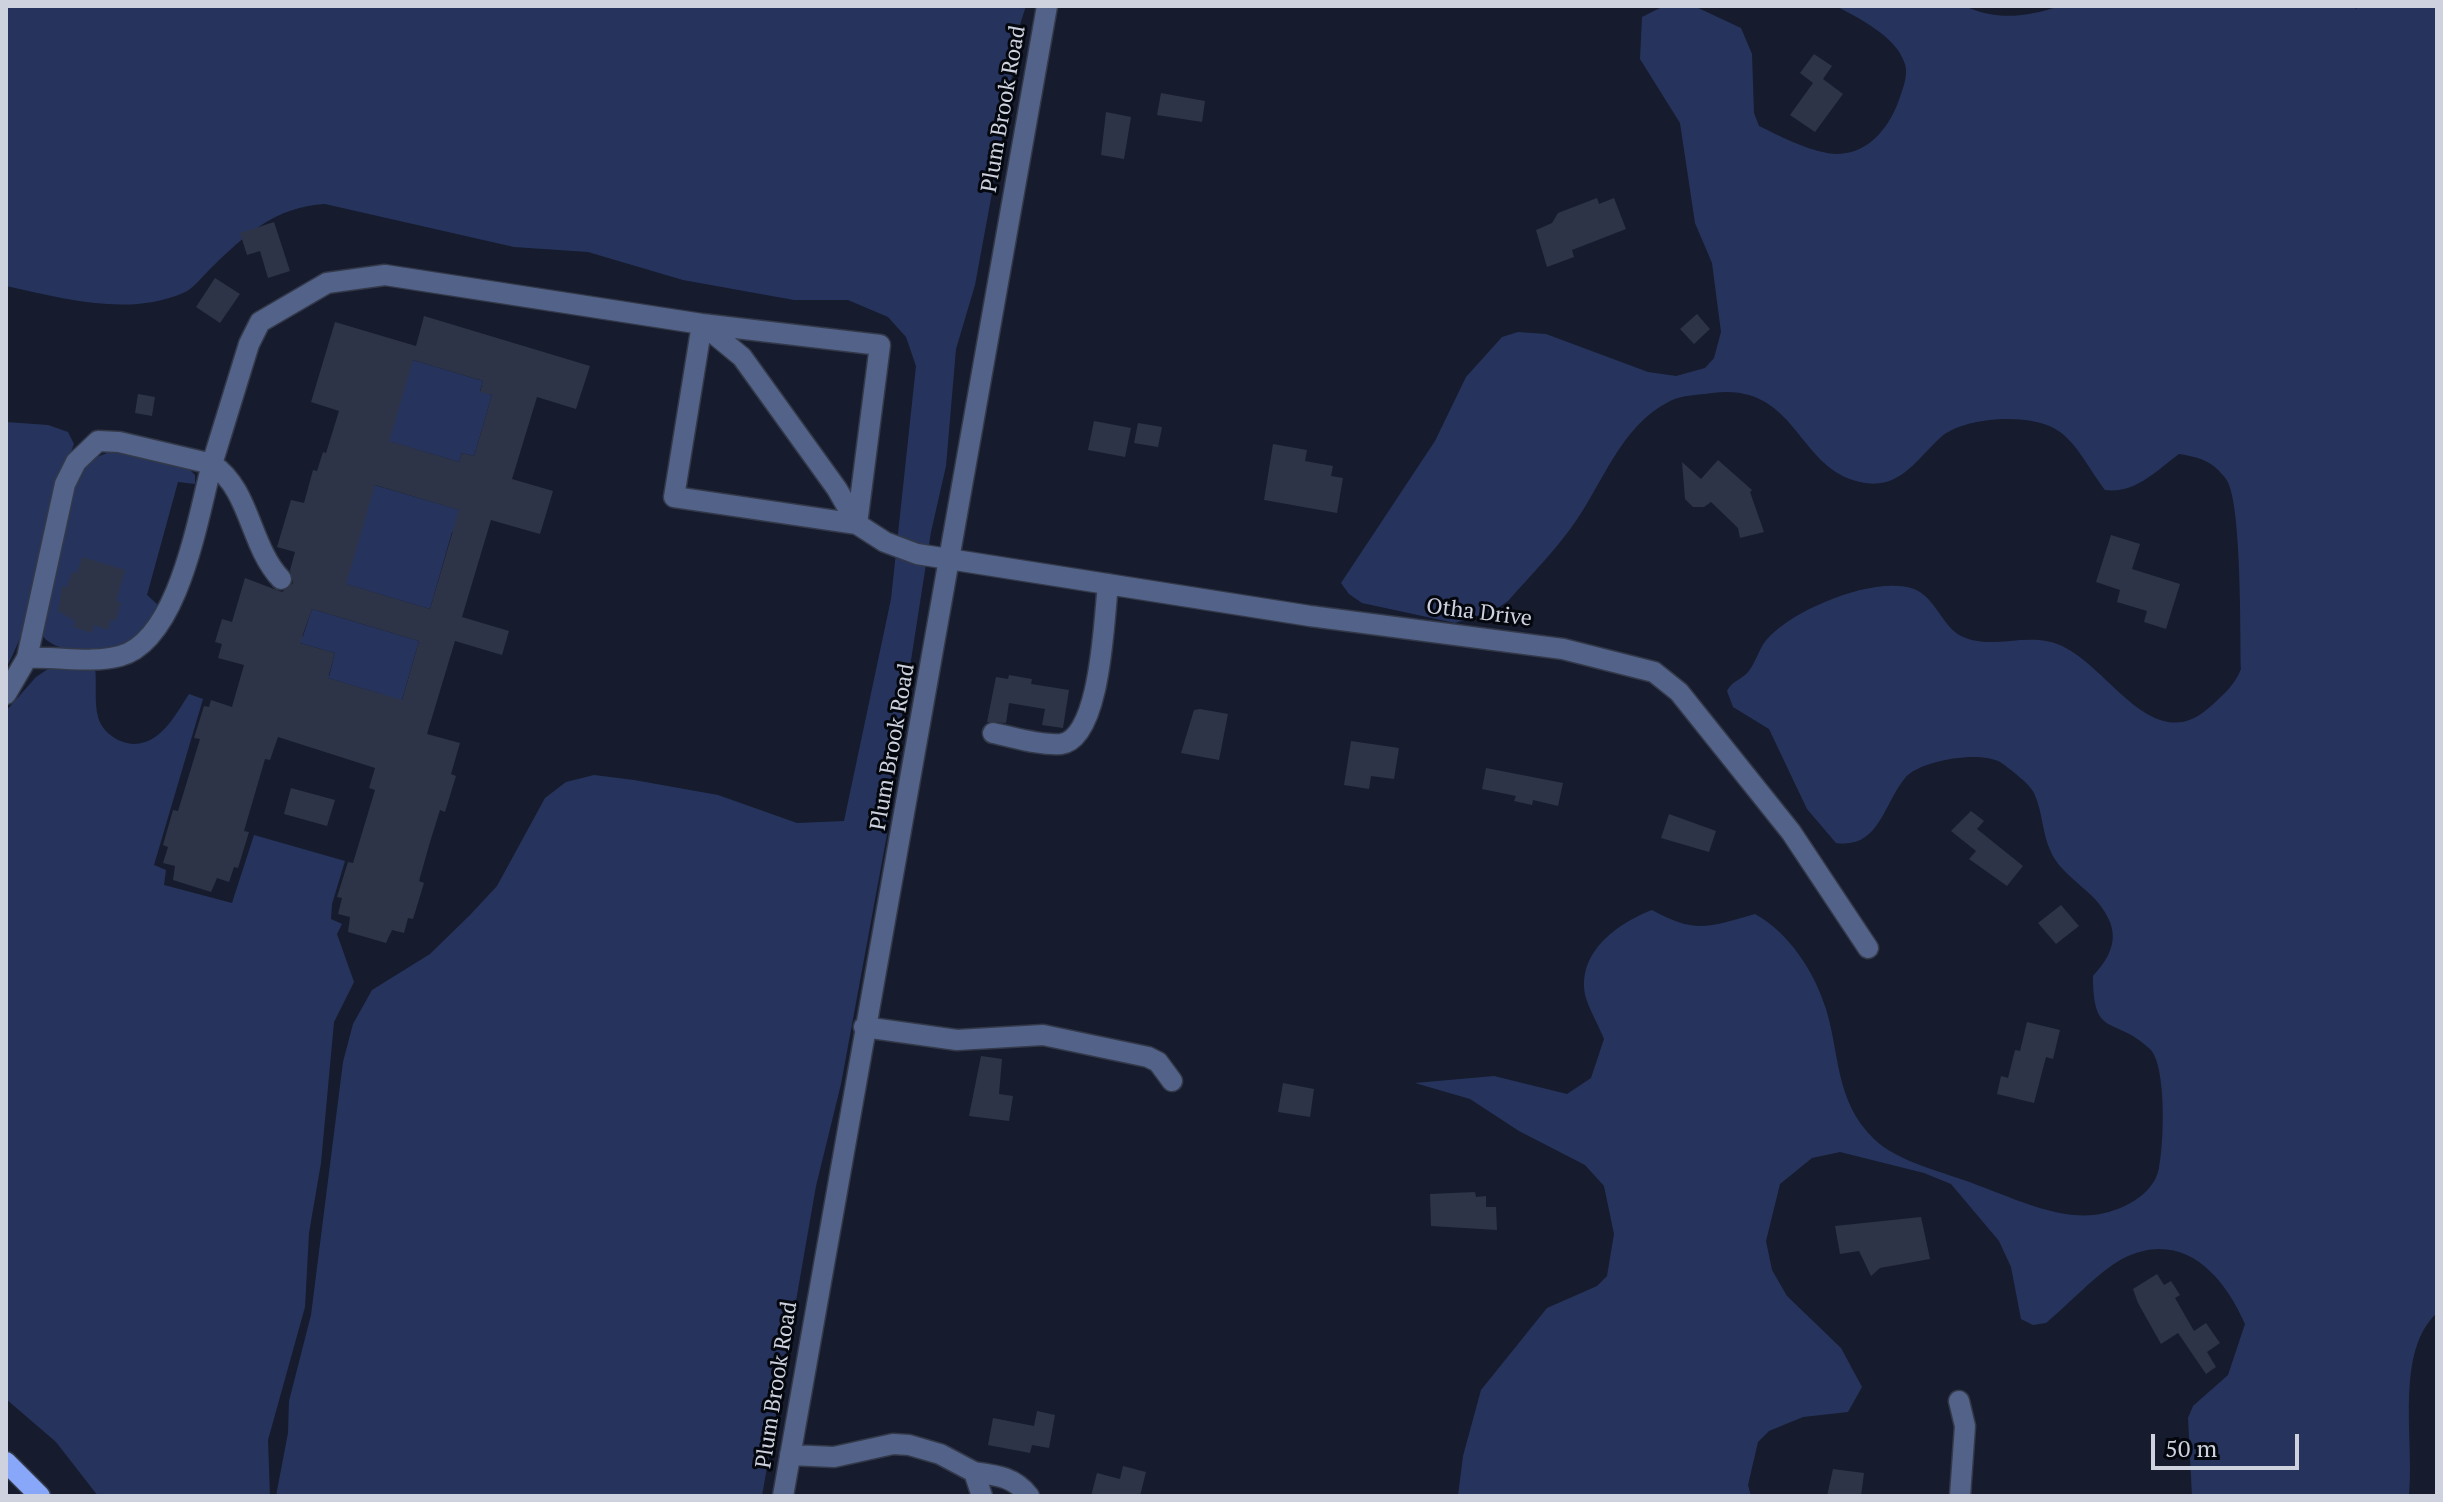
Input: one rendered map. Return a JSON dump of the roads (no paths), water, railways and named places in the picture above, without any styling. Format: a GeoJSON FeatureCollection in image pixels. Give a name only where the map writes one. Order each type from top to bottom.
{"type":"FeatureCollection","features":[{"type":"Feature","properties":{"kind":"main road"},"geometry":{"type":"LineString","coordinates":[[6,1462],[40,1496]]}},
{"type":"Feature","properties":{"kind":"street","name":"Plum Brook Road"},"geometry":{"type":"LineString","coordinates":[[783,1496],[1047,6]]}},
{"type":"Feature","properties":{"kind":"street"},"geometry":{"type":"LineString","coordinates":[[27,658],[120,656],[139,648],[152,635],[168,610],[177,586],[249,344],[260,322],[298,296],[327,283],[385,275],[702,324],[880,345],[857,524]]}},
{"type":"Feature","properties":{"kind":"street"},"geometry":{"type":"LineString","coordinates":[[702,324],[674,497],[857,524]]}},
{"type":"Feature","properties":{"kind":"street"},"geometry":{"type":"LineString","coordinates":[[702,324],[742,357],[837,489],[857,524]]}},
{"type":"Feature","properties":{"kind":"street"},"geometry":{"type":"LineString","coordinates":[[6,694],[27,658],[65,484],[76,462],[98,441],[119,442],[212,464],[224,472],[241,497],[264,555],[281,579]]}},
{"type":"Feature","properties":{"kind":"street","name":"Otha Drive"},"geometry":{"type":"LineString","coordinates":[[857,524],[896,546],[950,559],[1310,616],[1563,649],[1654,672],[1679,692],[1791,832],[1868,948]]}},
{"type":"Feature","properties":{"kind":"street"},"geometry":{"type":"LineString","coordinates":[[993,733],[1059,744],[1071,741],[1081,730],[1096,688],[1108,584]]}},
{"type":"Feature","properties":{"kind":"street"},"geometry":{"type":"LineString","coordinates":[[864,1027],[957,1040],[1043,1035],[1148,1057],[1158,1062],[1172,1081]]}},
{"type":"Feature","properties":{"kind":"street"},"geometry":{"type":"LineString","coordinates":[[1959,1401],[1965,1426],[1960,1496]]}},
{"type":"Feature","properties":{"kind":"street"},"geometry":{"type":"LineString","coordinates":[[790,1455],[834,1457],[893,1444],[909,1445],[940,1454],[974,1472],[1008,1478],[1020,1484],[1029,1496]]}},
{"type":"Feature","properties":{"kind":"street"},"geometry":{"type":"LineString","coordinates":[[974,1472],[982,1496]]}}]}
